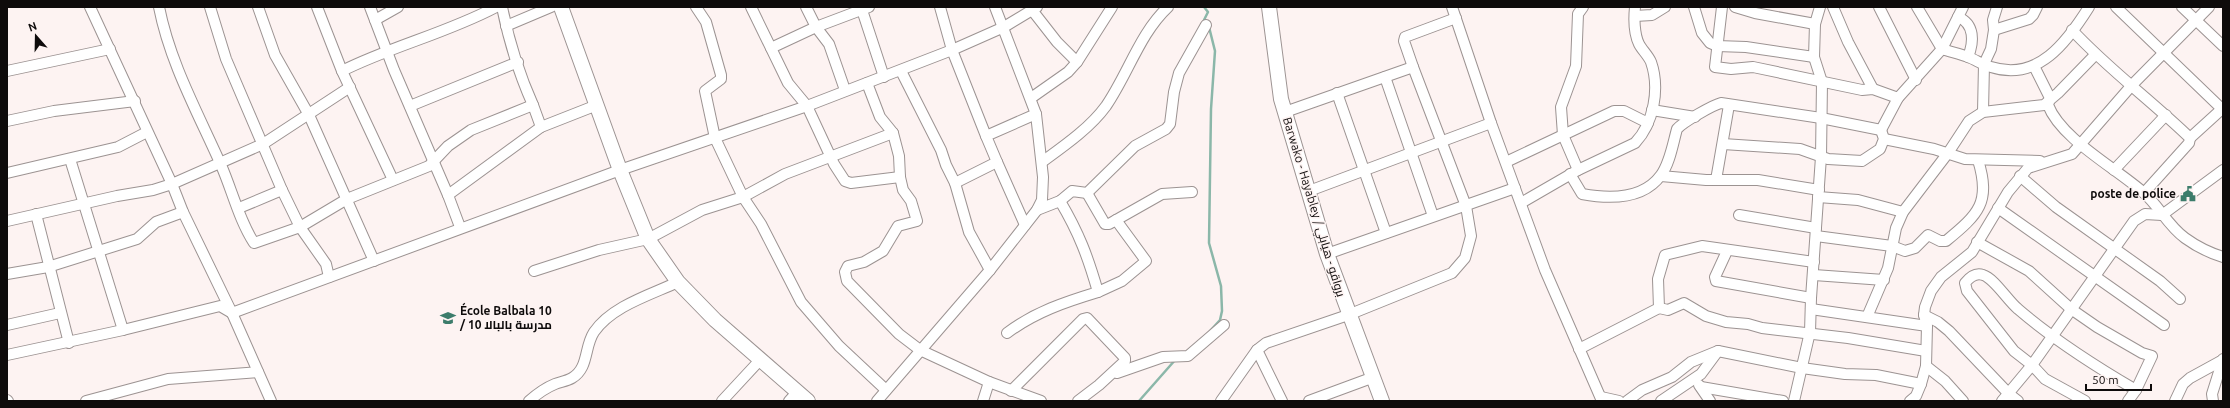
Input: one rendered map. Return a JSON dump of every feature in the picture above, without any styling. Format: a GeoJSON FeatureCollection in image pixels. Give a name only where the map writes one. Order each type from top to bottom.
{"type":"FeatureCollection","features":[{"type":"Feature","properties":{"kind":"street"},"geometry":{"type":"LineString","coordinates":[[90,7],[135,101],[147,132],[172,184],[183,212],[232,313],[271,401]]}},
{"type":"Feature","properties":{"kind":"street"},"geometry":{"type":"LineString","coordinates":[[159,7],[165,35],[174,59],[221,164],[254,243],[300,226],[347,199],[430,166],[448,146],[471,130],[533,105]]}},
{"type":"Feature","properties":{"kind":"street"},"geometry":{"type":"LineString","coordinates":[[210,7],[226,59],[282,190],[300,226],[326,264],[329,277]]}},
{"type":"Feature","properties":{"kind":"street"},"geometry":{"type":"LineString","coordinates":[[258,7],[275,55],[309,115],[374,261]]}},
{"type":"Feature","properties":{"kind":"street"},"geometry":{"type":"LineString","coordinates":[[317,7],[342,71],[393,180]]}},
{"type":"Feature","properties":{"kind":"street"},"geometry":{"type":"LineString","coordinates":[[370,7],[410,106],[434,160],[460,227]]}},
{"type":"Feature","properties":{"kind":"street"},"geometry":{"type":"LineString","coordinates":[[375,20],[398,7]]}},
{"type":"Feature","properties":{"kind":"street"},"geometry":{"type":"LineString","coordinates":[[342,71],[387,51],[479,16],[496,7]]}},
{"type":"Feature","properties":{"kind":"street"},"geometry":{"type":"LineString","coordinates":[[502,7],[520,74],[541,127]]}},
{"type":"Feature","properties":{"kind":"street"},"geometry":{"type":"LineString","coordinates":[[506,26],[551,7]]}},
{"type":"Feature","properties":{"kind":"street"},"geometry":{"type":"LineString","coordinates":[[561,7],[620,170],[648,239],[678,282],[715,320],[761,359],[793,396],[808,401]]}},
{"type":"Feature","properties":{"kind":"street"},"geometry":{"type":"LineString","coordinates":[[696,7],[706,22],[721,77],[706,91],[715,138],[742,197],[761,224],[801,302],[839,346],[886,390]]}},
{"type":"Feature","properties":{"kind":"street"},"geometry":{"type":"LineString","coordinates":[[751,7],[788,83],[807,106],[829,156],[845,181],[851,183],[900,177]]}},
{"type":"Feature","properties":{"kind":"street"},"geometry":{"type":"LineString","coordinates":[[806,7],[816,27],[829,44],[846,90]]}},
{"type":"Feature","properties":{"kind":"street"},"geometry":{"type":"LineString","coordinates":[[940,7],[952,50],[996,162],[1025,226]]}},
{"type":"Feature","properties":{"kind":"street"},"geometry":{"type":"LineString","coordinates":[[877,401],[990,270],[1025,226],[1037,210],[1043,190],[1042,162],[1036,114],[1032,98],[995,7]]}},
{"type":"Feature","properties":{"kind":"street"},"geometry":{"type":"LineString","coordinates":[[1032,98],[1068,72],[1077,62],[1112,7]]}},
{"type":"Feature","properties":{"kind":"street"},"geometry":{"type":"LineString","coordinates":[[1042,162],[1084,129],[1103,110],[1148,33],[1168,7]]}},
{"type":"Feature","properties":{"kind":"street","name":"Barwako - Hayabley / برواقو - هيابلي"},"geometry":{"type":"LineString","coordinates":[[1269,7],[1278,82],[1285,112],[1348,315],[1374,377],[1382,401]]}},
{"type":"Feature","properties":{"kind":"street"},"geometry":{"type":"LineString","coordinates":[[1452,7],[1491,123],[1545,270],[1602,399],[1619,401]]}},
{"type":"Feature","properties":{"kind":"street"},"geometry":{"type":"LineString","coordinates":[[1583,7],[1578,14],[1576,66],[1561,107],[1563,135],[1582,194],[1608,197],[1634,195],[1661,176],[1677,129],[1682,124],[1714,105],[1729,105],[1821,118],[1883,134],[1965,159],[2048,161]]}},
{"type":"Feature","properties":{"kind":"street"},"geometry":{"type":"LineString","coordinates":[[1521,203],[1574,172],[1635,143],[1642,136],[1652,110],[1655,90],[1654,71],[1650,60],[1638,43],[1635,12],[1652,15],[1665,7]]}},
{"type":"Feature","properties":{"kind":"street"},"geometry":{"type":"LineString","coordinates":[[1694,7],[1702,33],[1710,43],[1717,46],[1746,47],[1814,57]]}},
{"type":"Feature","properties":{"kind":"street"},"geometry":{"type":"LineString","coordinates":[[1722,7],[1714,63],[1717,67],[1753,67],[1862,90],[1873,89],[1898,98]]}},
{"type":"Feature","properties":{"kind":"street"},"geometry":{"type":"LineString","coordinates":[[1734,7],[1755,13],[1815,24]]}},
{"type":"Feature","properties":{"kind":"street"},"geometry":{"type":"LineString","coordinates":[[1794,401],[1810,332],[1811,298],[1814,275],[1821,157],[1822,82],[1814,57],[1815,24],[1820,7]]}},
{"type":"Feature","properties":{"kind":"street"},"geometry":{"type":"LineString","coordinates":[[1833,7],[1848,42],[1873,89]]}},
{"type":"Feature","properties":{"kind":"street"},"geometry":{"type":"LineString","coordinates":[[1879,7],[1916,80]]}},
{"type":"Feature","properties":{"kind":"street"},"geometry":{"type":"LineString","coordinates":[[1917,7],[1942,49],[1968,57],[1989,67],[2008,70],[2034,66],[2051,57],[2089,7]]}},
{"type":"Feature","properties":{"kind":"street"},"geometry":{"type":"LineString","coordinates":[[1722,144],[1800,150],[1821,157],[1862,161],[1880,149],[1883,134],[1898,98],[1916,80],[1942,49],[1963,7]]}},
{"type":"Feature","properties":{"kind":"street"},"geometry":{"type":"LineString","coordinates":[[1983,112],[1984,64],[1991,49],[1994,30],[1993,20],[1997,7]]}},
{"type":"Feature","properties":{"kind":"street"},"geometry":{"type":"LineString","coordinates":[[1994,30],[2029,19],[2037,7]]}},
{"type":"Feature","properties":{"kind":"street"},"geometry":{"type":"LineString","coordinates":[[2116,7],[2223,109],[2190,138],[2189,143],[2144,193]]}},
{"type":"Feature","properties":{"kind":"street"},"geometry":{"type":"LineString","coordinates":[[2182,7],[2223,46]]}},
{"type":"Feature","properties":{"kind":"street"},"geometry":{"type":"LineString","coordinates":[[1915,399],[1926,366],[1927,326],[1924,315],[1931,291],[1941,277],[1972,252],[1998,208],[2020,176],[2028,168],[2072,154],[2132,85],[2209,7]]}},
{"type":"Feature","properties":{"kind":"street"},"geometry":{"type":"LineString","coordinates":[[770,48],[816,27],[865,8],[884,77]]}},
{"type":"Feature","properties":{"kind":"street"},"geometry":{"type":"LineString","coordinates":[[232,313],[374,261],[460,227],[807,106],[846,90],[884,77],[952,50],[1004,27],[1034,9],[1057,42],[1077,62]]}},
{"type":"Feature","properties":{"kind":"street"},"geometry":{"type":"LineString","coordinates":[[1958,17],[1966,20],[1971,29],[1973,38],[1968,57]]}},
{"type":"Feature","properties":{"kind":"street"},"geometry":{"type":"LineString","coordinates":[[1220,401],[1257,350],[1266,343],[1348,315],[1452,272],[1465,258],[1471,236],[1466,206],[1404,41],[1405,37],[1456,18]]}},
{"type":"Feature","properties":{"kind":"street"},"geometry":{"type":"LineString","coordinates":[[1087,193],[1135,146],[1166,129],[1170,124],[1174,92],[1179,73],[1206,25]]}},
{"type":"Feature","properties":{"kind":"street"},"geometry":{"type":"LineString","coordinates":[[2072,30],[2095,55],[2132,85],[2190,138]]}},
{"type":"Feature","properties":{"kind":"street"},"geometry":{"type":"LineString","coordinates":[[7,71],[110,49]]}},
{"type":"Feature","properties":{"kind":"street"},"geometry":{"type":"LineString","coordinates":[[1867,317],[1884,280],[1896,228],[1903,212],[1948,153],[1969,121],[1983,112],[2044,105],[2050,98],[2058,93],[2095,55]]}},
{"type":"Feature","properties":{"kind":"street"},"geometry":{"type":"LineString","coordinates":[[410,106],[518,62]]}},
{"type":"Feature","properties":{"kind":"street"},"geometry":{"type":"LineString","coordinates":[[2034,66],[2050,98],[2048,105],[2050,110],[2060,124],[2082,144],[2144,193],[2162,215],[2184,237],[2220,253]]}},
{"type":"Feature","properties":{"kind":"street"},"geometry":{"type":"LineString","coordinates":[[1285,112],[1413,67]]}},
{"type":"Feature","properties":{"kind":"street"},"geometry":{"type":"LineString","coordinates":[[901,70],[926,117],[955,183],[969,232],[990,270]]}},
{"type":"Feature","properties":{"kind":"street"},"geometry":{"type":"LineString","coordinates":[[1385,77],[1433,216]]}},
{"type":"Feature","properties":{"kind":"street"},"geometry":{"type":"LineString","coordinates":[[867,83],[880,117],[893,133],[899,156],[900,177],[903,190],[911,201],[917,221],[898,226],[883,251],[864,262],[848,266],[845,272],[847,281],[899,334],[920,350],[1016,395],[1041,401]]}},
{"type":"Feature","properties":{"kind":"street"},"geometry":{"type":"LineString","coordinates":[[7,221],[153,190],[172,184],[221,164],[263,144],[350,87]]}},
{"type":"Feature","properties":{"kind":"street"},"geometry":{"type":"LineString","coordinates":[[1337,93],[1386,233]]}},
{"type":"Feature","properties":{"kind":"street"},"geometry":{"type":"LineString","coordinates":[[7,121],[54,111],[135,101]]}},
{"type":"Feature","properties":{"kind":"street"},"geometry":{"type":"LineString","coordinates":[[448,195],[541,127],[597,105]]}},
{"type":"Feature","properties":{"kind":"street"},"geometry":{"type":"LineString","coordinates":[[1716,180],[1729,105]]}},
{"type":"Feature","properties":{"kind":"street"},"geometry":{"type":"LineString","coordinates":[[1506,162],[1606,114],[1620,110],[1648,123]]}},
{"type":"Feature","properties":{"kind":"street"},"geometry":{"type":"LineString","coordinates":[[1652,110],[1694,117]]}},
{"type":"Feature","properties":{"kind":"street"},"geometry":{"type":"LineString","coordinates":[[986,136],[1036,114]]}},
{"type":"Feature","properties":{"kind":"street"},"geometry":{"type":"LineString","coordinates":[[2114,170],[2166,115]]}},
{"type":"Feature","properties":{"kind":"street"},"geometry":{"type":"LineString","coordinates":[[1309,191],[1491,123]]}},
{"type":"Feature","properties":{"kind":"street"},"geometry":{"type":"LineString","coordinates":[[7,173],[118,147],[147,132]]}},
{"type":"Feature","properties":{"kind":"street"},"geometry":{"type":"LineString","coordinates":[[534,271],[599,250],[648,239],[702,210],[716,204],[742,197],[785,174],[829,156],[893,133]]}},
{"type":"Feature","properties":{"kind":"street"},"geometry":{"type":"LineString","coordinates":[[70,159],[123,330]]}},
{"type":"Feature","properties":{"kind":"street"},"geometry":{"type":"LineString","coordinates":[[1739,215],[1910,251],[1928,235],[1940,241],[1946,241],[1974,214],[1982,204],[1984,194],[1978,160]]}},
{"type":"Feature","properties":{"kind":"street"},"geometry":{"type":"LineString","coordinates":[[955,183],[996,162]]}},
{"type":"Feature","properties":{"kind":"street"},"geometry":{"type":"LineString","coordinates":[[2006,398],[2032,365],[2052,335],[2095,278],[2114,249],[2138,218],[2145,214],[2162,215],[2223,170]]}},
{"type":"Feature","properties":{"kind":"street"},"geometry":{"type":"LineString","coordinates":[[1661,176],[1716,180],[1758,180],[1858,200],[1903,212]]}},
{"type":"Feature","properties":{"kind":"street"},"geometry":{"type":"LineString","coordinates":[[2020,176],[2056,207],[2160,281],[2180,299]]}},
{"type":"Feature","properties":{"kind":"street"},"geometry":{"type":"LineString","coordinates":[[1328,254],[1516,188]]}},
{"type":"Feature","properties":{"kind":"street"},"geometry":{"type":"LineString","coordinates":[[239,208],[282,190]]}},
{"type":"Feature","properties":{"kind":"street"},"geometry":{"type":"LineString","coordinates":[[1037,210],[1060,202],[1072,191],[1087,193]]}},
{"type":"Feature","properties":{"kind":"street"},"geometry":{"type":"LineString","coordinates":[[1087,193],[1105,224],[1116,220],[1162,194],[1192,192]]}},
{"type":"Feature","properties":{"kind":"street"},"geometry":{"type":"LineString","coordinates":[[1060,202],[1075,226],[1086,250],[1098,292]]}},
{"type":"Feature","properties":{"kind":"street"},"geometry":{"type":"LineString","coordinates":[[1998,208],[2095,278],[2164,325]]}},
{"type":"Feature","properties":{"kind":"street"},"geometry":{"type":"LineString","coordinates":[[7,274],[48,267],[98,250],[137,239],[156,222],[183,212]]}},
{"type":"Feature","properties":{"kind":"street"},"geometry":{"type":"LineString","coordinates":[[36,214],[48,267],[69,343]]}},
{"type":"Feature","properties":{"kind":"street"},"geometry":{"type":"LineString","coordinates":[[1974,214],[1989,223]]}},
{"type":"Feature","properties":{"kind":"street"},"geometry":{"type":"LineString","coordinates":[[1007,333],[1021,322],[1055,305],[1098,292],[1122,281],[1146,261],[1116,220]]}},
{"type":"Feature","properties":{"kind":"street"},"geometry":{"type":"LineString","coordinates":[[1977,242],[2029,271],[2071,309],[2128,346],[2152,356],[2136,390],[2128,401]]}},
{"type":"Feature","properties":{"kind":"street"},"geometry":{"type":"LineString","coordinates":[[1659,308],[1658,279],[1665,255],[1702,246],[1727,251]]}},
{"type":"Feature","properties":{"kind":"street"},"geometry":{"type":"LineString","coordinates":[[1811,298],[1716,281],[1715,277],[1727,251],[1730,248],[1814,262]]}},
{"type":"Feature","properties":{"kind":"street"},"geometry":{"type":"LineString","coordinates":[[2085,401],[2045,379],[2032,365],[2014,351],[1967,291],[1965,283],[1977,274],[1985,276],[2017,308],[2052,335],[2093,365],[2136,390]]}},
{"type":"Feature","properties":{"kind":"street"},"geometry":{"type":"LineString","coordinates":[[1814,275],[1884,280]]}},
{"type":"Feature","properties":{"kind":"street"},"geometry":{"type":"LineString","coordinates":[[529,401],[539,393],[555,384],[573,378],[586,362],[588,345],[594,332],[619,310],[678,282]]}},
{"type":"Feature","properties":{"kind":"street"},"geometry":{"type":"LineString","coordinates":[[1580,349],[1659,308],[1668,310],[1684,303],[1706,316],[1726,322],[1748,324],[1762,328],[1810,332],[1926,351]]}},
{"type":"Feature","properties":{"kind":"street"},"geometry":{"type":"LineString","coordinates":[[7,355],[69,343],[220,306],[232,313]]}},
{"type":"Feature","properties":{"kind":"street"},"geometry":{"type":"LineString","coordinates":[[1811,309],[1927,326]]}},
{"type":"Feature","properties":{"kind":"street"},"geometry":{"type":"LineString","coordinates":[[7,325],[60,313]]}},
{"type":"Feature","properties":{"kind":"street"},"geometry":{"type":"LineString","coordinates":[[1924,315],[1938,322],[1966,347],[2006,398],[2018,401]]}},
{"type":"Feature","properties":{"kind":"street"},"geometry":{"type":"LineString","coordinates":[[1016,395],[1083,319],[1087,318],[1125,358],[1124,364],[1078,401]]}},
{"type":"Feature","properties":{"kind":"street"},"geometry":{"type":"LineString","coordinates":[[1111,375],[1163,357],[1188,356],[1224,325]]}},
{"type":"Feature","properties":{"kind":"street"},"geometry":{"type":"LineString","coordinates":[[1257,350],[1282,401]]}},
{"type":"Feature","properties":{"kind":"street"},"geometry":{"type":"LineString","coordinates":[[1698,384],[1718,351]]}},
{"type":"Feature","properties":{"kind":"street"},"geometry":{"type":"LineString","coordinates":[[1627,401],[1648,388],[1672,377],[1691,362],[1718,351],[1802,368],[1845,374],[1876,374],[1921,384]]}},
{"type":"Feature","properties":{"kind":"street"},"geometry":{"type":"LineString","coordinates":[[2175,401],[2183,384],[2221,358]]}},
{"type":"Feature","properties":{"kind":"street"},"geometry":{"type":"LineString","coordinates":[[2213,401],[2212,394],[2221,358]]}},
{"type":"Feature","properties":{"kind":"street"},"geometry":{"type":"LineString","coordinates":[[722,401],[761,359]]}},
{"type":"Feature","properties":{"kind":"street"},"geometry":{"type":"LineString","coordinates":[[1926,366],[1944,381],[1963,401]]}},
{"type":"Feature","properties":{"kind":"street"},"geometry":{"type":"LineString","coordinates":[[86,401],[168,379],[258,372]]}},
{"type":"Feature","properties":{"kind":"street"},"geometry":{"type":"LineString","coordinates":[[1313,400],[1374,377]]}},
{"type":"Feature","properties":{"kind":"street"},"geometry":{"type":"LineString","coordinates":[[983,401],[989,382]]}},
{"type":"Feature","properties":{"kind":"street"},"geometry":{"type":"LineString","coordinates":[[1698,384],[1710,401]]}},
{"type":"Feature","properties":{"kind":"street"},"geometry":{"type":"LineString","coordinates":[[1648,388],[1660,401],[1698,384],[1783,401]]}},
{"type":"Feature","properties":{"kind":"waterway"},"geometry":{"type":"LineString","coordinates":[[1204,7],[1208,12],[1204,20],[1206,23]]}},
{"type":"Feature","properties":{"kind":"waterway"},"geometry":{"type":"LineString","coordinates":[[1209,27],[1215,51],[1211,109],[1209,243],[1221,286],[1222,311],[1220,320],[1210,331]]}},
{"type":"Feature","properties":{"kind":"waterway"},"geometry":{"type":"LineString","coordinates":[[1139,401],[1176,359]]}},
{"type":"Feature","properties":{"kind":"place","name":"poste de police"},"geometry":{"type":"Point","coordinates":[2188,194]}},
{"type":"Feature","properties":{"kind":"place","name":"École Balbala 10 / مدرسة بالبالا 10"},"geometry":{"type":"Point","coordinates":[448,318]}}]}
